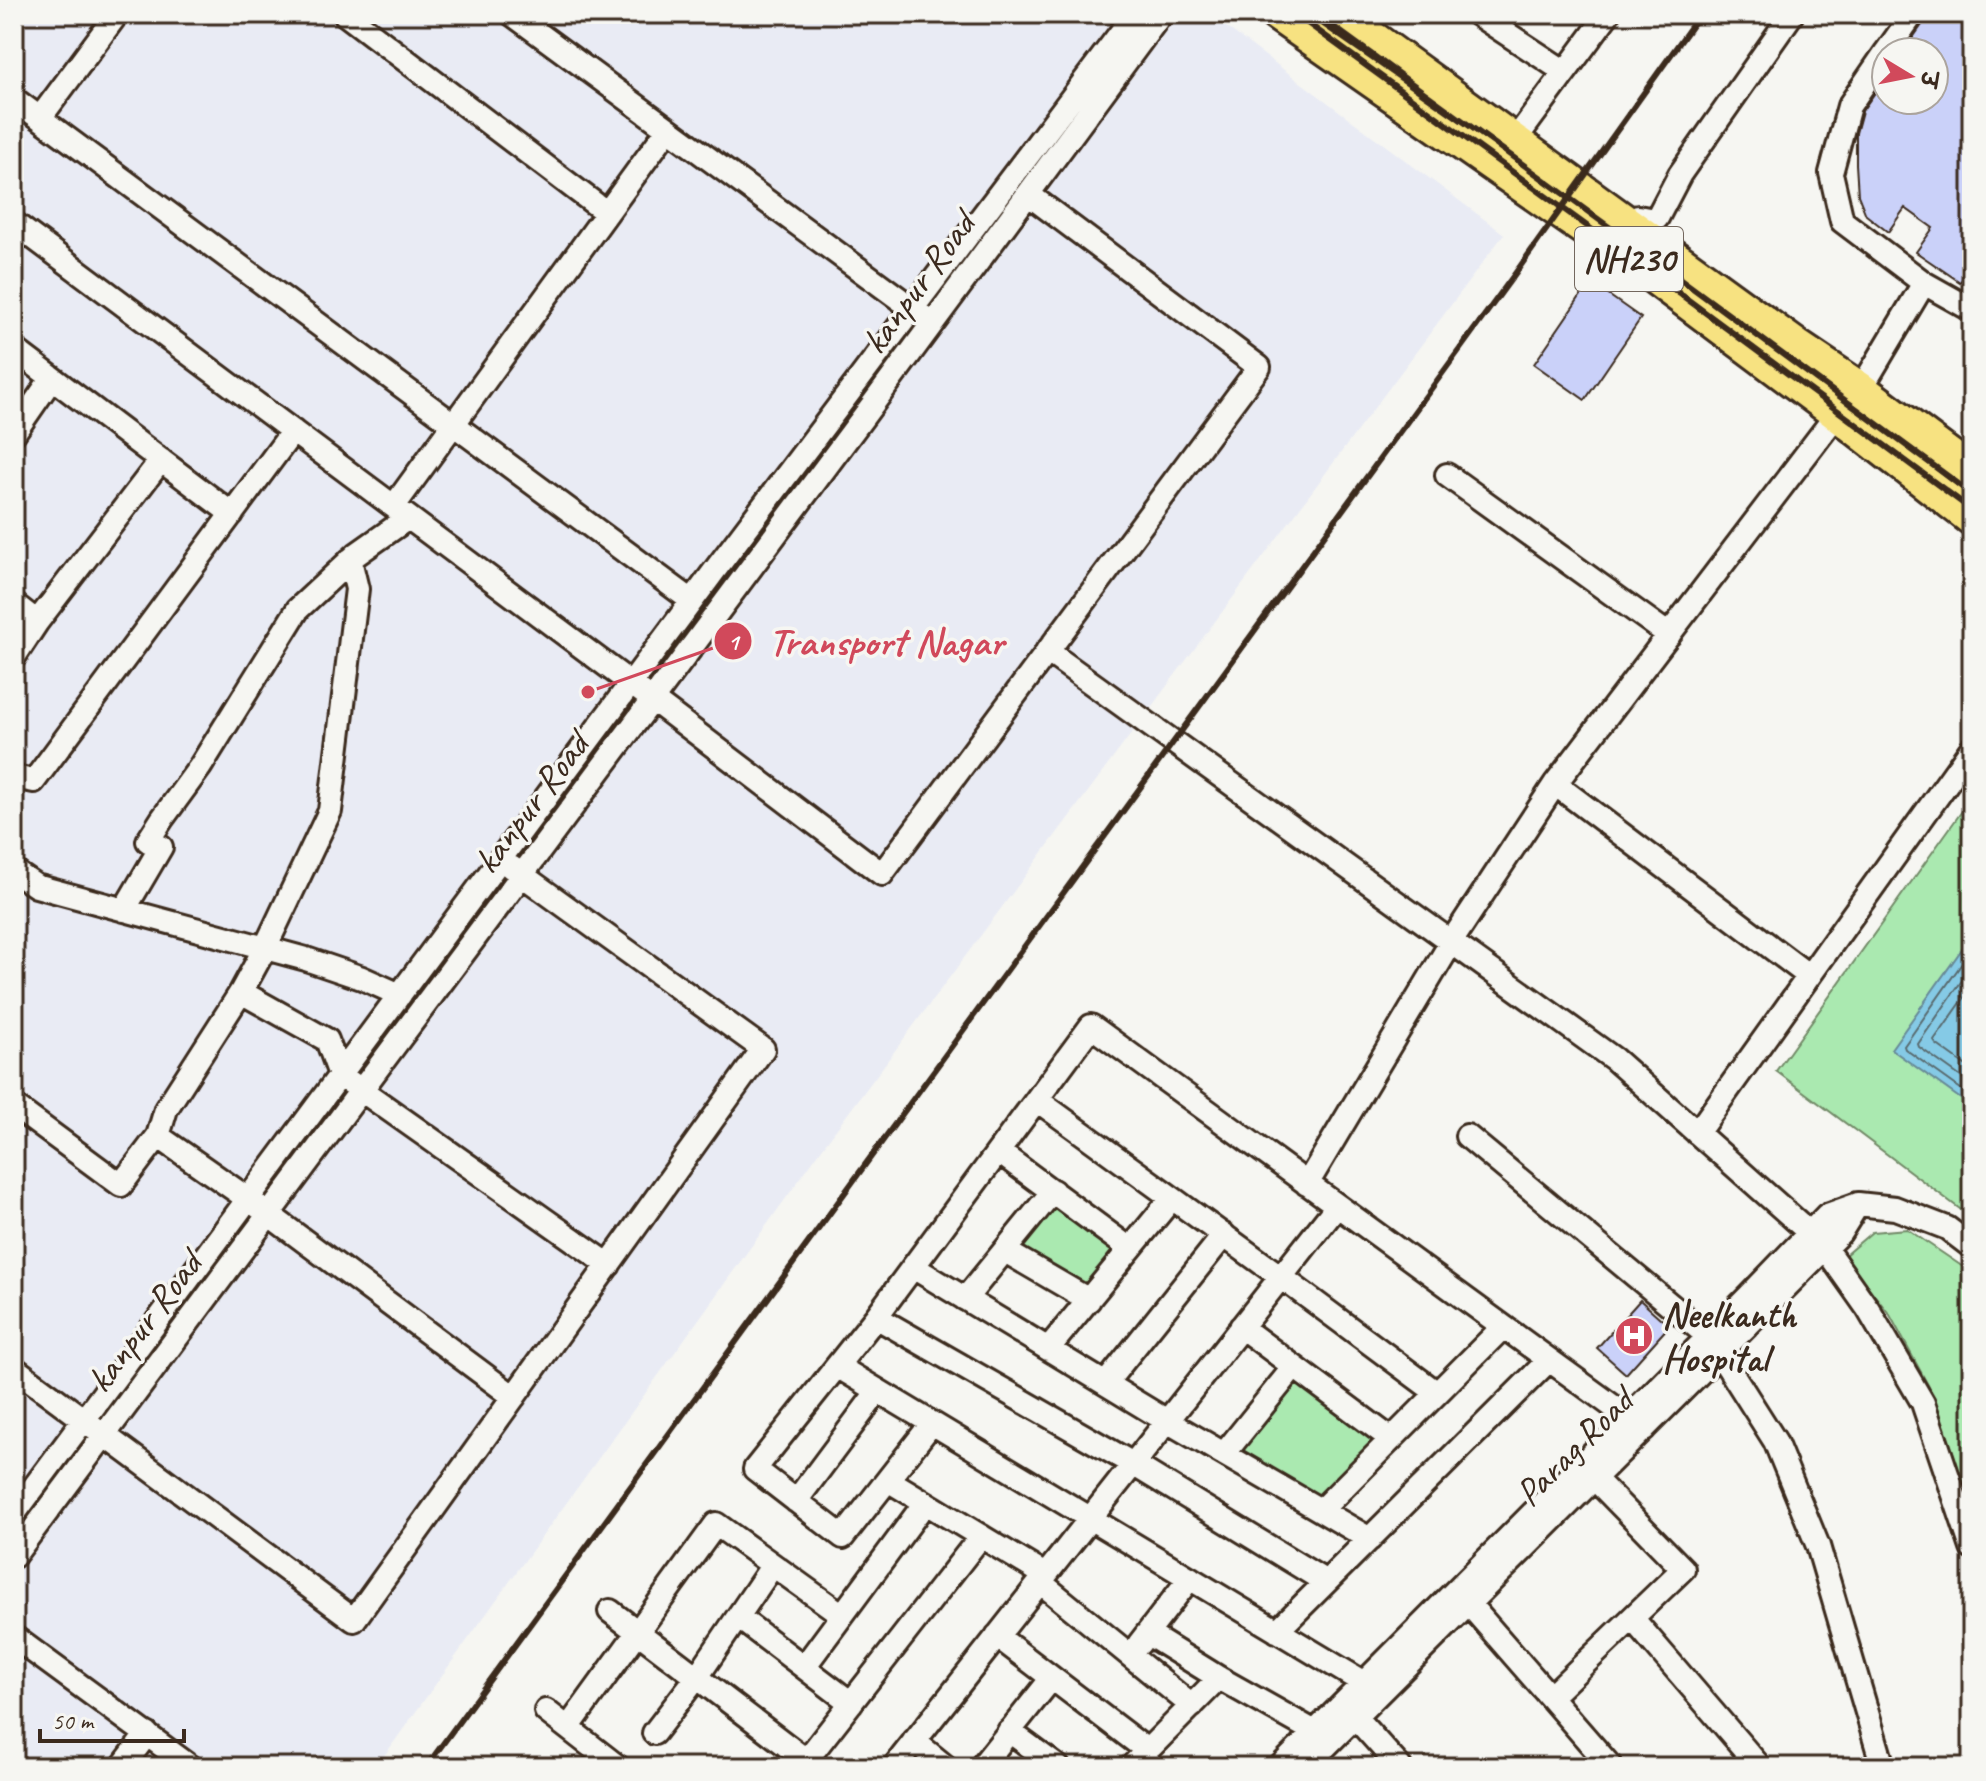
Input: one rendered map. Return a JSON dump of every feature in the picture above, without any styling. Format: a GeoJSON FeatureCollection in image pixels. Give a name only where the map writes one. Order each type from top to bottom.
{"type":"FeatureCollection","features":[{"type":"Feature","properties":{"kind":"highway","name":"NH230"},"geometry":{"type":"LineString","coordinates":[[1276,14],[1656,279],[1972,519]]}},
{"type":"Feature","properties":{"kind":"highway","name":"NH230"},"geometry":{"type":"LineString","coordinates":[[1340,14],[1972,472]]}},
{"type":"Feature","properties":{"kind":"street"},"geometry":{"type":"LineString","coordinates":[[40,118],[117,14]]}},
{"type":"Feature","properties":{"kind":"street"},"geometry":{"type":"LineString","coordinates":[[345,14],[607,213]]}},
{"type":"Feature","properties":{"kind":"street"},"geometry":{"type":"LineString","coordinates":[[512,14],[933,323]]}},
{"type":"Feature","properties":{"kind":"street"},"geometry":{"type":"LineString","coordinates":[[14,1514],[692,601],[1135,14]]}},
{"type":"Feature","properties":{"kind":"street","name":"kanpur Road"},"geometry":{"type":"LineString","coordinates":[[14,1556],[1161,14]]}},
{"type":"Feature","properties":{"kind":"street"},"geometry":{"type":"LineString","coordinates":[[1477,14],[1565,72]]}},
{"type":"Feature","properties":{"kind":"street"},"geometry":{"type":"LineString","coordinates":[[1515,140],[1608,14]]}},
{"type":"Feature","properties":{"kind":"street"},"geometry":{"type":"LineString","coordinates":[[1629,224],[1638,217],[1657,218],[1680,174],[1792,14]]}},
{"type":"Feature","properties":{"kind":"street"},"geometry":{"type":"LineString","coordinates":[[1897,36],[1913,14]]}},
{"type":"Feature","properties":{"kind":"street"},"geometry":{"type":"LineString","coordinates":[[1870,75],[1849,106],[1831,173],[1842,221],[1924,283],[1972,310]]}},
{"type":"Feature","properties":{"kind":"street"},"geometry":{"type":"LineString","coordinates":[[14,99],[692,601]]}},
{"type":"Feature","properties":{"kind":"street"},"geometry":{"type":"LineString","coordinates":[[124,910],[161,847],[148,841],[200,767],[298,609],[401,512],[453,424],[668,129]]}},
{"type":"Feature","properties":{"kind":"street"},"geometry":{"type":"LineString","coordinates":[[14,223],[882,874],[1259,367],[1028,194]]}},
{"type":"Feature","properties":{"kind":"street"},"geometry":{"type":"LineString","coordinates":[[1861,389],[1924,283]]}},
{"type":"Feature","properties":{"kind":"street"},"geometry":{"type":"LineString","coordinates":[[14,349],[232,514]]}},
{"type":"Feature","properties":{"kind":"street"},"geometry":{"type":"LineString","coordinates":[[14,433],[52,378]]}},
{"type":"Feature","properties":{"kind":"street"},"geometry":{"type":"LineString","coordinates":[[1307,1184],[1452,943],[1555,784],[1837,414]]}},
{"type":"Feature","properties":{"kind":"street"},"geometry":{"type":"LineString","coordinates":[[14,777],[34,781],[293,431]]}},
{"type":"Feature","properties":{"kind":"street"},"geometry":{"type":"LineString","coordinates":[[14,657],[37,622],[161,460]]}},
{"type":"Feature","properties":{"kind":"street"},"geometry":{"type":"LineString","coordinates":[[1447,475],[1669,635]]}},
{"type":"Feature","properties":{"kind":"street"},"geometry":{"type":"LineString","coordinates":[[14,1106],[121,1185],[158,1136],[166,1109],[241,992],[265,948],[330,811],[357,589],[350,560]]}},
{"type":"Feature","properties":{"kind":"street"},"geometry":{"type":"LineString","coordinates":[[14,604],[37,622]]}},
{"type":"Feature","properties":{"kind":"street"},"geometry":{"type":"LineString","coordinates":[[1047,651],[1614,1059],[1817,1240],[1868,1309],[1923,1403],[1972,1548]]}},
{"type":"Feature","properties":{"kind":"street"},"geometry":{"type":"LineString","coordinates":[[1697,1133],[1972,748]]}},
{"type":"Feature","properties":{"kind":"street"},"geometry":{"type":"LineString","coordinates":[[1555,784],[1809,976]]}},
{"type":"Feature","properties":{"kind":"street"},"geometry":{"type":"LineString","coordinates":[[14,1368],[354,1620],[763,1049],[500,860]]}},
{"type":"Feature","properties":{"kind":"street"},"geometry":{"type":"LineString","coordinates":[[14,871],[36,886],[265,948],[362,978],[400,995]]}},
{"type":"Feature","properties":{"kind":"street"},"geometry":{"type":"LineString","coordinates":[[241,992],[327,1040],[340,1075],[609,1265]]}},
{"type":"Feature","properties":{"kind":"street"},"geometry":{"type":"LineString","coordinates":[[932,1423],[843,1537],[755,1469],[876,1317],[1091,1026],[1636,1423]]}},
{"type":"Feature","properties":{"kind":"street"},"geometry":{"type":"LineString","coordinates":[[1037,1100],[1437,1393]]}},
{"type":"Feature","properties":{"kind":"street"},"geometry":{"type":"LineString","coordinates":[[158,1136],[248,1199],[514,1397]]}},
{"type":"Feature","properties":{"kind":"street"},"geometry":{"type":"LineString","coordinates":[[1467,1136],[1714,1346],[1775,1441],[1818,1546],[1883,1767]]}},
{"type":"Feature","properties":{"kind":"street"},"geometry":{"type":"LineString","coordinates":[[999,1152],[1130,1249]]}},
{"type":"Feature","properties":{"kind":"street"},"geometry":{"type":"LineString","coordinates":[[965,1299],[1053,1191]]}},
{"type":"Feature","properties":{"kind":"street"},"geometry":{"type":"LineString","coordinates":[[1048,1349],[1172,1198]]}},
{"type":"Feature","properties":{"kind":"street","name":"Parag Road"},"geometry":{"type":"LineString","coordinates":[[1305,1767],[1355,1717],[1373,1688],[1817,1240],[1827,1215],[1858,1204],[1895,1208],[1947,1228],[1972,1247]]}},
{"type":"Feature","properties":{"kind":"street"},"geometry":{"type":"LineString","coordinates":[[894,1767],[1337,1206]]}},
{"type":"Feature","properties":{"kind":"street"},"geometry":{"type":"LineString","coordinates":[[1106,1383],[1224,1235]]}},
{"type":"Feature","properties":{"kind":"street"},"geometry":{"type":"LineString","coordinates":[[1005,1251],[1089,1300]]}},
{"type":"Feature","properties":{"kind":"street"},"geometry":{"type":"LineString","coordinates":[[913,1267],[1167,1421],[1370,1539]]}},
{"type":"Feature","properties":{"kind":"street"},"geometry":{"type":"LineString","coordinates":[[876,1317],[1133,1464],[1326,1582]]}},
{"type":"Feature","properties":{"kind":"street"},"geometry":{"type":"LineString","coordinates":[[1241,1327],[1391,1439]]}},
{"type":"Feature","properties":{"kind":"street"},"geometry":{"type":"LineString","coordinates":[[1321,1510],[1503,1327]]}},
{"type":"Feature","properties":{"kind":"street"},"geometry":{"type":"LineString","coordinates":[[1277,1631],[1549,1360]]}},
{"type":"Feature","properties":{"kind":"street"},"geometry":{"type":"LineString","coordinates":[[837,1366],[1373,1688]]}},
{"type":"Feature","properties":{"kind":"street"},"geometry":{"type":"LineString","coordinates":[[1224,1454],[1294,1367]]}},
{"type":"Feature","properties":{"kind":"street"},"geometry":{"type":"LineString","coordinates":[[796,1501],[878,1391]]}},
{"type":"Feature","properties":{"kind":"street","name":"Parag Road"},"geometry":{"type":"LineString","coordinates":[[1280,1767],[1315,1732],[1373,1688],[1469,1604],[1594,1478],[1636,1423]]}},
{"type":"Feature","properties":{"kind":"street"},"geometry":{"type":"LineString","coordinates":[[1550,1697],[1683,1569],[1594,1478]]}},
{"type":"Feature","properties":{"kind":"street"},"geometry":{"type":"LineString","coordinates":[[888,1480],[1043,1578],[1192,1706]]}},
{"type":"Feature","properties":{"kind":"street"},"geometry":{"type":"LineString","coordinates":[[804,1667],[925,1503]]}},
{"type":"Feature","properties":{"kind":"street"},"geometry":{"type":"LineString","coordinates":[[568,1728],[716,1524],[841,1614]]}},
{"type":"Feature","properties":{"kind":"street"},"geometry":{"type":"LineString","coordinates":[[610,1611],[808,1765],[851,1703],[981,1536]]}},
{"type":"Feature","properties":{"kind":"street"},"geometry":{"type":"LineString","coordinates":[[654,1733],[697,1677],[773,1565]]}},
{"type":"Feature","properties":{"kind":"street"},"geometry":{"type":"LineString","coordinates":[[1129,1654],[1190,1578]]}},
{"type":"Feature","properties":{"kind":"street"},"geometry":{"type":"LineString","coordinates":[[1469,1604],[1611,1767]]}},
{"type":"Feature","properties":{"kind":"street"},"geometry":{"type":"LineString","coordinates":[[738,1617],[851,1703]]}},
{"type":"Feature","properties":{"kind":"street"},"geometry":{"type":"LineString","coordinates":[[1632,1618],[1760,1767]]}},
{"type":"Feature","properties":{"kind":"street"},"geometry":{"type":"LineString","coordinates":[[1148,1634],[1315,1732]]}},
{"type":"Feature","properties":{"kind":"street"},"geometry":{"type":"LineString","coordinates":[[997,1636],[1148,1751]]}},
{"type":"Feature","properties":{"kind":"street"},"geometry":{"type":"LineString","coordinates":[[14,1637],[191,1767]]}},
{"type":"Feature","properties":{"kind":"street"},"geometry":{"type":"LineString","coordinates":[[981,1767],[1052,1678]]}},
{"type":"Feature","properties":{"kind":"street"},"geometry":{"type":"LineString","coordinates":[[1131,1767],[1219,1678]]}},
{"type":"Feature","properties":{"kind":"street"},"geometry":{"type":"LineString","coordinates":[[546,1711],[618,1767]]}},
{"type":"Feature","properties":{"kind":"street"},"geometry":{"type":"LineString","coordinates":[[1355,1717],[1400,1767]]}},
{"type":"Feature","properties":{"kind":"street"},"geometry":{"type":"LineString","coordinates":[[1009,1731],[1058,1767]]}},
{"type":"Feature","properties":{"kind":"street"},"geometry":{"type":"LineString","coordinates":[[122,1767],[147,1734]]}},
{"type":"Feature","properties":{"kind":"street"},"geometry":{"type":"LineString","coordinates":[[914,1741],[946,1767]]}},
{"type":"Feature","properties":{"kind":"shaded area"},"geometry":{"type":"Polygon","coordinates":[[[14,14],[1209,14],[1504,234],[820,1151],[376,1767],[14,1767],[14,14]]]}},
{"type":"Feature","properties":{"kind":"green space"},"geometry":{"type":"Polygon","coordinates":[[[1972,797],[1972,1218],[1776,1071],[1972,797]]]}},
{"type":"Feature","properties":{"kind":"green space"},"geometry":{"type":"Polygon","coordinates":[[[1052,1199],[1119,1248],[1085,1290],[1016,1249],[1052,1199]]]}},
{"type":"Feature","properties":{"kind":"green space"},"geometry":{"type":"Polygon","coordinates":[[[1907,1229],[1972,1273],[1972,1515],[1929,1387],[1890,1315],[1844,1256],[1872,1232],[1907,1229]]]}},
{"type":"Feature","properties":{"kind":"green space"},"geometry":{"type":"Polygon","coordinates":[[[1295,1378],[1379,1440],[1319,1501],[1237,1450],[1295,1378]]]}},
{"type":"Feature","properties":{"kind":"water"},"geometry":{"type":"Polygon","coordinates":[[[1972,935],[1972,1107],[1891,1049],[1972,935]]]}},
{"type":"Feature","properties":{"kind":"building"},"geometry":{"type":"Polygon","coordinates":[[[1927,14],[1972,14],[1972,265],[1960,282],[1916,252],[1933,228],[1905,208],[1888,232],[1866,215],[1858,195],[1856,133],[1862,111],[1870,100],[1870,116],[1950,116],[1950,36],[1914,36],[1927,14]]]}},
{"type":"Feature","properties":{"kind":"building"},"geometry":{"type":"Polygon","coordinates":[[[1590,282],[1641,318],[1585,400],[1534,364],[1590,282]]]}},
{"type":"Feature","properties":{"kind":"building"},"geometry":{"type":"Polygon","coordinates":[[[1640,1300],[1669,1326],[1626,1374],[1597,1348],[1640,1300]]]}},
{"type":"Feature","properties":{"kind":"railway"},"geometry":{"type":"LineString","coordinates":[[1295,14],[1972,510]]}},
{"type":"Feature","properties":{"kind":"railway"},"geometry":{"type":"LineString","coordinates":[[1316,14],[1972,494]]}},
{"type":"Feature","properties":{"kind":"railway"},"geometry":{"type":"LineString","coordinates":[[426,1767],[1514,275],[1700,14]]}},
{"type":"Feature","properties":{"kind":"place","name":"Transport Nagar"},"geometry":{"type":"Point","coordinates":[588,692]}},
{"type":"Feature","properties":{"kind":"place","name":"Neelkanth Hospital"},"geometry":{"type":"Point","coordinates":[1634,1336]}}]}
